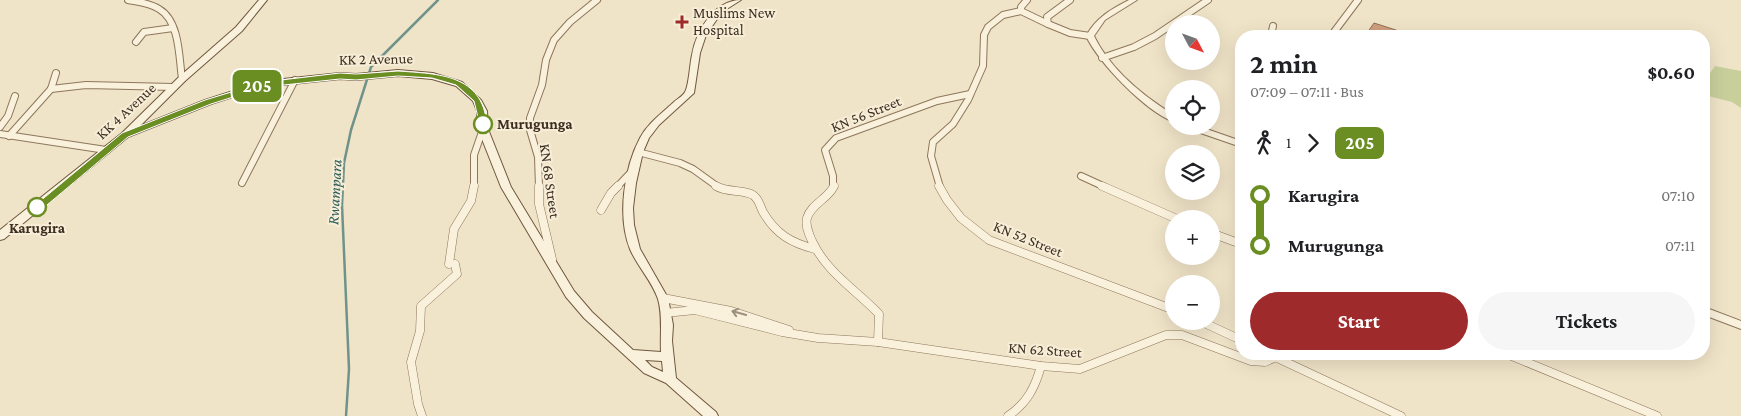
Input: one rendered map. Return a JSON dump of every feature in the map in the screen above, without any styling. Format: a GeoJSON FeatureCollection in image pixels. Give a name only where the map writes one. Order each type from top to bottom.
{"type":"FeatureCollection","features":[{"type":"Feature","properties":{"kind":"main road","name":"KK 4 Avenue"},"geometry":{"type":"LineString","coordinates":[[0,236],[125,135],[182,79],[239,29],[263,0]]}},
{"type":"Feature","properties":{"kind":"main road"},"geometry":{"type":"LineString","coordinates":[[670,380],[663,298],[635,249],[629,225],[628,208],[634,168],[638,152],[645,137],[656,123],[690,93],[696,53],[702,35],[719,10],[737,0]]}},
{"type":"Feature","properties":{"kind":"main road","name":"KK 2 Avenue"},"geometry":{"type":"LineString","coordinates":[[125,135],[239,91],[295,80],[398,73],[432,76],[459,84],[477,100],[482,111],[483,129],[506,187],[570,294],[588,315],[648,370],[670,380],[712,416]]}},
{"type":"Feature","properties":{"kind":"main road"},"geometry":{"type":"LineString","coordinates":[[630,354],[667,358]]}},
{"type":"Feature","properties":{"kind":"street"},"geometry":{"type":"LineString","coordinates":[[128,0],[141,2],[162,11],[168,17],[173,28],[182,79]]}},
{"type":"Feature","properties":{"kind":"street"},"geometry":{"type":"LineString","coordinates":[[141,2],[148,0]]}},
{"type":"Feature","properties":{"kind":"street","name":"KN 68 Street"},"geometry":{"type":"LineString","coordinates":[[554,268],[539,204],[538,157],[530,130],[530,118],[542,85],[546,60],[554,40],[570,22],[597,0]]}},
{"type":"Feature","properties":{"kind":"street"},"geometry":{"type":"LineString","coordinates":[[1027,0],[1021,7],[1021,11],[1070,33],[1090,36]]}},
{"type":"Feature","properties":{"kind":"street"},"geometry":{"type":"LineString","coordinates":[[1048,24],[1047,17],[1050,13],[1070,0]]}},
{"type":"Feature","properties":{"kind":"street"},"geometry":{"type":"LineString","coordinates":[[1134,0],[1100,20],[1094,26],[1090,36],[1102,58],[1148,102],[1165,113]]}},
{"type":"Feature","properties":{"kind":"street"},"geometry":{"type":"LineString","coordinates":[[1102,58],[1134,47],[1155,36],[1208,0]]}},
{"type":"Feature","properties":{"kind":"street"},"geometry":{"type":"LineString","coordinates":[[1335,30],[1358,0]]}},
{"type":"Feature","properties":{"kind":"street","name":"KN 52 Street"},"geometry":{"type":"LineString","coordinates":[[1021,11],[996,18],[986,28],[984,35],[984,64],[970,94],[953,124],[938,135],[931,144],[931,155],[937,184],[950,207],[960,218],[970,228],[989,240],[1165,307]]}},
{"type":"Feature","properties":{"kind":"street"},"geometry":{"type":"LineString","coordinates":[[1272,30],[1273,26]]}},
{"type":"Feature","properties":{"kind":"street"},"geometry":{"type":"LineString","coordinates":[[136,42],[144,32],[173,28]]}},
{"type":"Feature","properties":{"kind":"street"},"geometry":{"type":"LineString","coordinates":[[9,136],[51,89],[56,74]]}},
{"type":"Feature","properties":{"kind":"street"},"geometry":{"type":"LineString","coordinates":[[242,183],[295,80]]}},
{"type":"Feature","properties":{"kind":"street"},"geometry":{"type":"LineString","coordinates":[[51,89],[86,85],[174,87]]}},
{"type":"Feature","properties":{"kind":"street","name":"KN 56 Street"},"geometry":{"type":"LineString","coordinates":[[878,342],[879,314],[831,273],[815,249],[807,228],[808,216],[817,203],[832,190],[834,182],[825,150],[829,144],[846,134],[905,114],[937,100],[970,94]]}},
{"type":"Feature","properties":{"kind":"street"},"geometry":{"type":"LineString","coordinates":[[0,126],[8,116],[6,110],[16,96]]}},
{"type":"Feature","properties":{"kind":"street"},"geometry":{"type":"LineString","coordinates":[[422,416],[411,362],[420,331],[421,306],[458,274],[452,264],[454,229],[471,201],[474,185],[474,155],[483,129]]}},
{"type":"Feature","properties":{"kind":"street"},"geometry":{"type":"LineString","coordinates":[[0,134],[106,150]]}},
{"type":"Feature","properties":{"kind":"street"},"geometry":{"type":"LineString","coordinates":[[1215,135],[1235,142]]}},
{"type":"Feature","properties":{"kind":"street"},"geometry":{"type":"LineString","coordinates":[[638,152],[676,161],[691,168],[718,188],[753,195],[758,199],[762,210],[776,230],[786,240],[815,249]]}},
{"type":"Feature","properties":{"kind":"street"},"geometry":{"type":"LineString","coordinates":[[601,210],[611,193],[634,168]]}},
{"type":"Feature","properties":{"kind":"street"},"geometry":{"type":"LineString","coordinates":[[1081,176],[1165,214]]}},
{"type":"Feature","properties":{"kind":"street"},"geometry":{"type":"LineString","coordinates":[[1220,236],[1235,242]]}},
{"type":"Feature","properties":{"kind":"street","name":"KN 62 Street"},"geometry":{"type":"LineString","coordinates":[[663,298],[731,311],[764,320],[801,335]]}},
{"type":"Feature","properties":{"kind":"street","name":"KN 62 Street"},"geometry":{"type":"LineString","coordinates":[[665,313],[694,310],[801,335],[878,342],[1041,366],[1080,369],[1094,365],[1138,344],[1166,335],[1182,335],[1235,355]]}},
{"type":"Feature","properties":{"kind":"street"},"geometry":{"type":"LineString","coordinates":[[1710,313],[1741,325]]}},
{"type":"Feature","properties":{"kind":"street"},"geometry":{"type":"LineString","coordinates":[[1219,330],[1235,337]]}},
{"type":"Feature","properties":{"kind":"street","name":"KN 62 Street"},"geometry":{"type":"LineString","coordinates":[[1248,360],[1265,362],[1267,360]]}},
{"type":"Feature","properties":{"kind":"street"},"geometry":{"type":"LineString","coordinates":[[1282,360],[1400,416]]}},
{"type":"Feature","properties":{"kind":"street"},"geometry":{"type":"LineString","coordinates":[[1522,360],[1657,416]]}},
{"type":"Feature","properties":{"kind":"street"},"geometry":{"type":"LineString","coordinates":[[1008,416],[1025,404],[1037,384],[1041,366]]}},
{"type":"Feature","properties":{"kind":"green space"},"geometry":{"type":"Polygon","coordinates":[[[1715,66],[1741,71],[1741,108],[1732,102],[1710,96],[1710,73],[1715,66]]]}},
{"type":"Feature","properties":{"kind":"building"},"geometry":{"type":"Polygon","coordinates":[[[1374,23],[1396,30],[1369,30],[1374,23]]]}},
{"type":"Feature","properties":{"kind":"waterway","name":"Rwampara"},"geometry":{"type":"LineString","coordinates":[[346,416],[349,369],[342,205],[344,163],[351,130],[371,67],[438,0]]}},
{"type":"Feature","properties":{"kind":"bus line","name":"205"},"geometry":{"type":"LineString","coordinates":[[37,207],[125,135],[208,102],[264,84],[340,76],[356,77],[398,73],[432,76],[459,84],[477,100],[482,111],[483,124]]}},
{"type":"Feature","properties":{"kind":"place","name":"Muslims New Hospital"},"geometry":{"type":"Point","coordinates":[682,22]}},
{"type":"Feature","properties":{"kind":"place","name":"Murugunga"},"geometry":{"type":"Point","coordinates":[483,124]}},
{"type":"Feature","properties":{"kind":"place","name":"Karugira"},"geometry":{"type":"Point","coordinates":[37,207]}}]}
